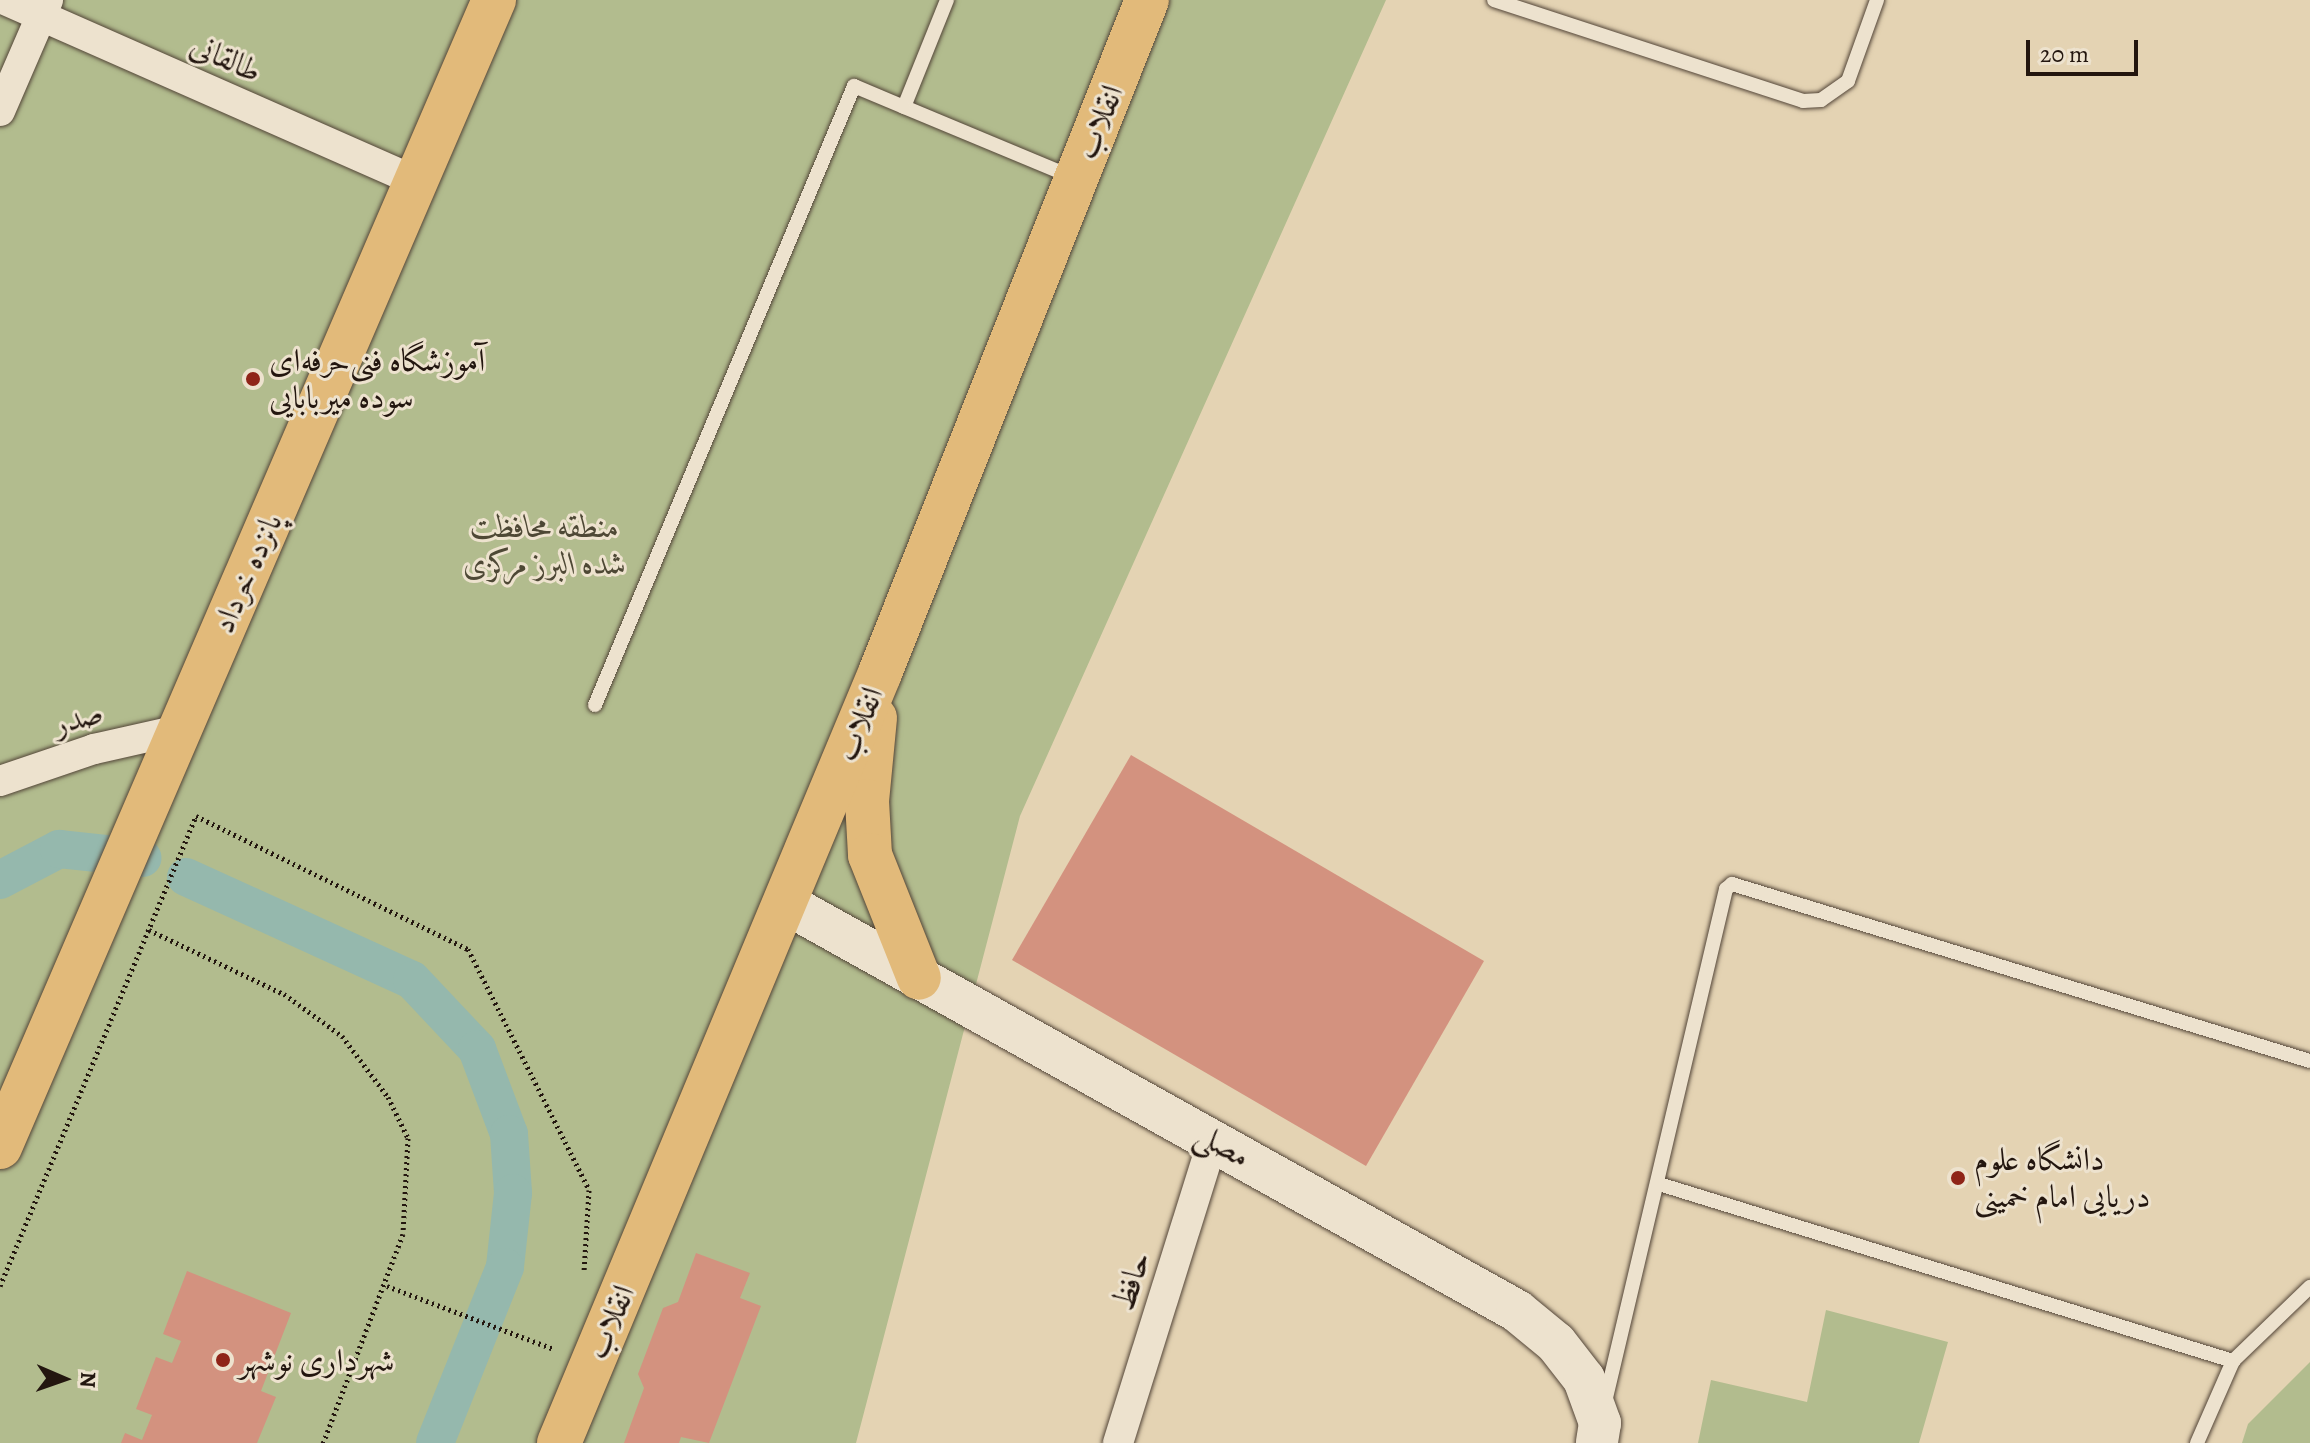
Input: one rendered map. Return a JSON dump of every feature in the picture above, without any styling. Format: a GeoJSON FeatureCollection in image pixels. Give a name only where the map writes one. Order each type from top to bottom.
{"type":"FeatureCollection","features":[{"type":"Feature","properties":{"kind":"main road","name":"پانزده خرداد"},"geometry":{"type":"LineString","coordinates":[[0,1147],[494,0]]}},
{"type":"Feature","properties":{"kind":"main road","name":"انقلاب"},"geometry":{"type":"LineString","coordinates":[[559,1443],[880,673],[1147,0]]}},
{"type":"Feature","properties":{"kind":"main road"},"geometry":{"type":"LineString","coordinates":[[880,673],[867,801],[870,855],[919,978]]}},
{"type":"Feature","properties":{"kind":"street","name":"طالقانی"},"geometry":{"type":"LineString","coordinates":[[5,0],[45,8],[417,182]]}},
{"type":"Feature","properties":{"kind":"street"},"geometry":{"type":"LineString","coordinates":[[0,111],[45,8]]}},
{"type":"Feature","properties":{"kind":"street","name":"صدر"},"geometry":{"type":"LineString","coordinates":[[0,781],[94,749],[178,730]]}},
{"type":"Feature","properties":{"kind":"street","name":"مصلی"},"geometry":{"type":"LineString","coordinates":[[785,903],[1517,1311],[1556,1343],[1584,1379],[1599,1433]]}},
{"type":"Feature","properties":{"kind":"street","name":"حافظ"},"geometry":{"type":"LineString","coordinates":[[1118,1443],[1213,1140]]}},
{"type":"Feature","properties":{"kind":"lane"},"geometry":{"type":"LineString","coordinates":[[904,107],[947,0]]}},
{"type":"Feature","properties":{"kind":"lane"},"geometry":{"type":"LineString","coordinates":[[1494,0],[1803,101],[1821,100],[1848,81],[1877,0]]}},
{"type":"Feature","properties":{"kind":"lane"},"geometry":{"type":"LineString","coordinates":[[595,705],[854,86],[1076,179]]}},
{"type":"Feature","properties":{"kind":"lane"},"geometry":{"type":"LineString","coordinates":[[1599,1433],[1726,889],[1732,884],[2310,1061]]}},
{"type":"Feature","properties":{"kind":"lane"},"geometry":{"type":"LineString","coordinates":[[1659,1184],[2233,1361]]}},
{"type":"Feature","properties":{"kind":"lane"},"geometry":{"type":"LineString","coordinates":[[2197,1443],[2233,1361],[2310,1287]]}},
{"type":"Feature","properties":{"kind":"path"},"geometry":{"type":"LineString","coordinates":[[0,1286],[196,816],[468,949],[589,1190],[584,1276]]}},
{"type":"Feature","properties":{"kind":"path"},"geometry":{"type":"LineString","coordinates":[[149,930],[284,994],[342,1036],[388,1097],[408,1138],[403,1234],[387,1286],[323,1443]]}},
{"type":"Feature","properties":{"kind":"path"},"geometry":{"type":"LineString","coordinates":[[387,1286],[555,1349]]}},
{"type":"Feature","properties":{"kind":"green space","name":"منطقه محافظت شده البرز مرکزی"},"geometry":{"type":"Polygon","coordinates":[[[0,0],[1386,0],[1020,816],[856,1443],[0,1443],[0,0]]]}},
{"type":"Feature","properties":{"kind":"green space"},"geometry":{"type":"Polygon","coordinates":[[[1826,1310],[1948,1342],[1919,1443],[1698,1443],[1711,1380],[1807,1402],[1826,1310]]]}},
{"type":"Feature","properties":{"kind":"green space"},"geometry":{"type":"Polygon","coordinates":[[[2310,1362],[2310,1443],[2242,1443],[2248,1424],[2310,1362]]]}},
{"type":"Feature","properties":{"kind":"building"},"geometry":{"type":"Polygon","coordinates":[[[1131,755],[1484,961],[1366,1166],[1012,960],[1131,755]]]}},
{"type":"Feature","properties":{"kind":"building"},"geometry":{"type":"Polygon","coordinates":[[[696,1253],[750,1273],[740,1298],[761,1306],[709,1443],[681,1437],[679,1443],[624,1443],[644,1388],[638,1374],[663,1308],[678,1302],[696,1253]]]}},
{"type":"Feature","properties":{"kind":"building","name":"شهرداری نوشهر"},"geometry":{"type":"Polygon","coordinates":[[[187,1271],[291,1313],[261,1391],[276,1397],[257,1443],[121,1443],[125,1433],[142,1440],[152,1415],[136,1409],[156,1357],[172,1363],[181,1341],[163,1334],[187,1271]]]}},
{"type":"Feature","properties":{"kind":"waterway"},"geometry":{"type":"LineString","coordinates":[[0,880],[59,849],[143,858]]}},
{"type":"Feature","properties":{"kind":"waterway"},"geometry":{"type":"LineString","coordinates":[[186,877],[412,980],[477,1049],[509,1134],[513,1193],[505,1267],[435,1443]]}},
{"type":"Feature","properties":{"kind":"place","name":"آموزشگاه فنی‌حرفه‌ای سوده میربابایی"},"geometry":{"type":"Point","coordinates":[253,379]}},
{"type":"Feature","properties":{"kind":"place","name":"دانشگاه علوم دریایی امام خمینی"},"geometry":{"type":"Point","coordinates":[1958,1178]}},
{"type":"Feature","properties":{"kind":"place","name":"شهرداری نوشهر"},"geometry":{"type":"Point","coordinates":[223,1360]}}]}
